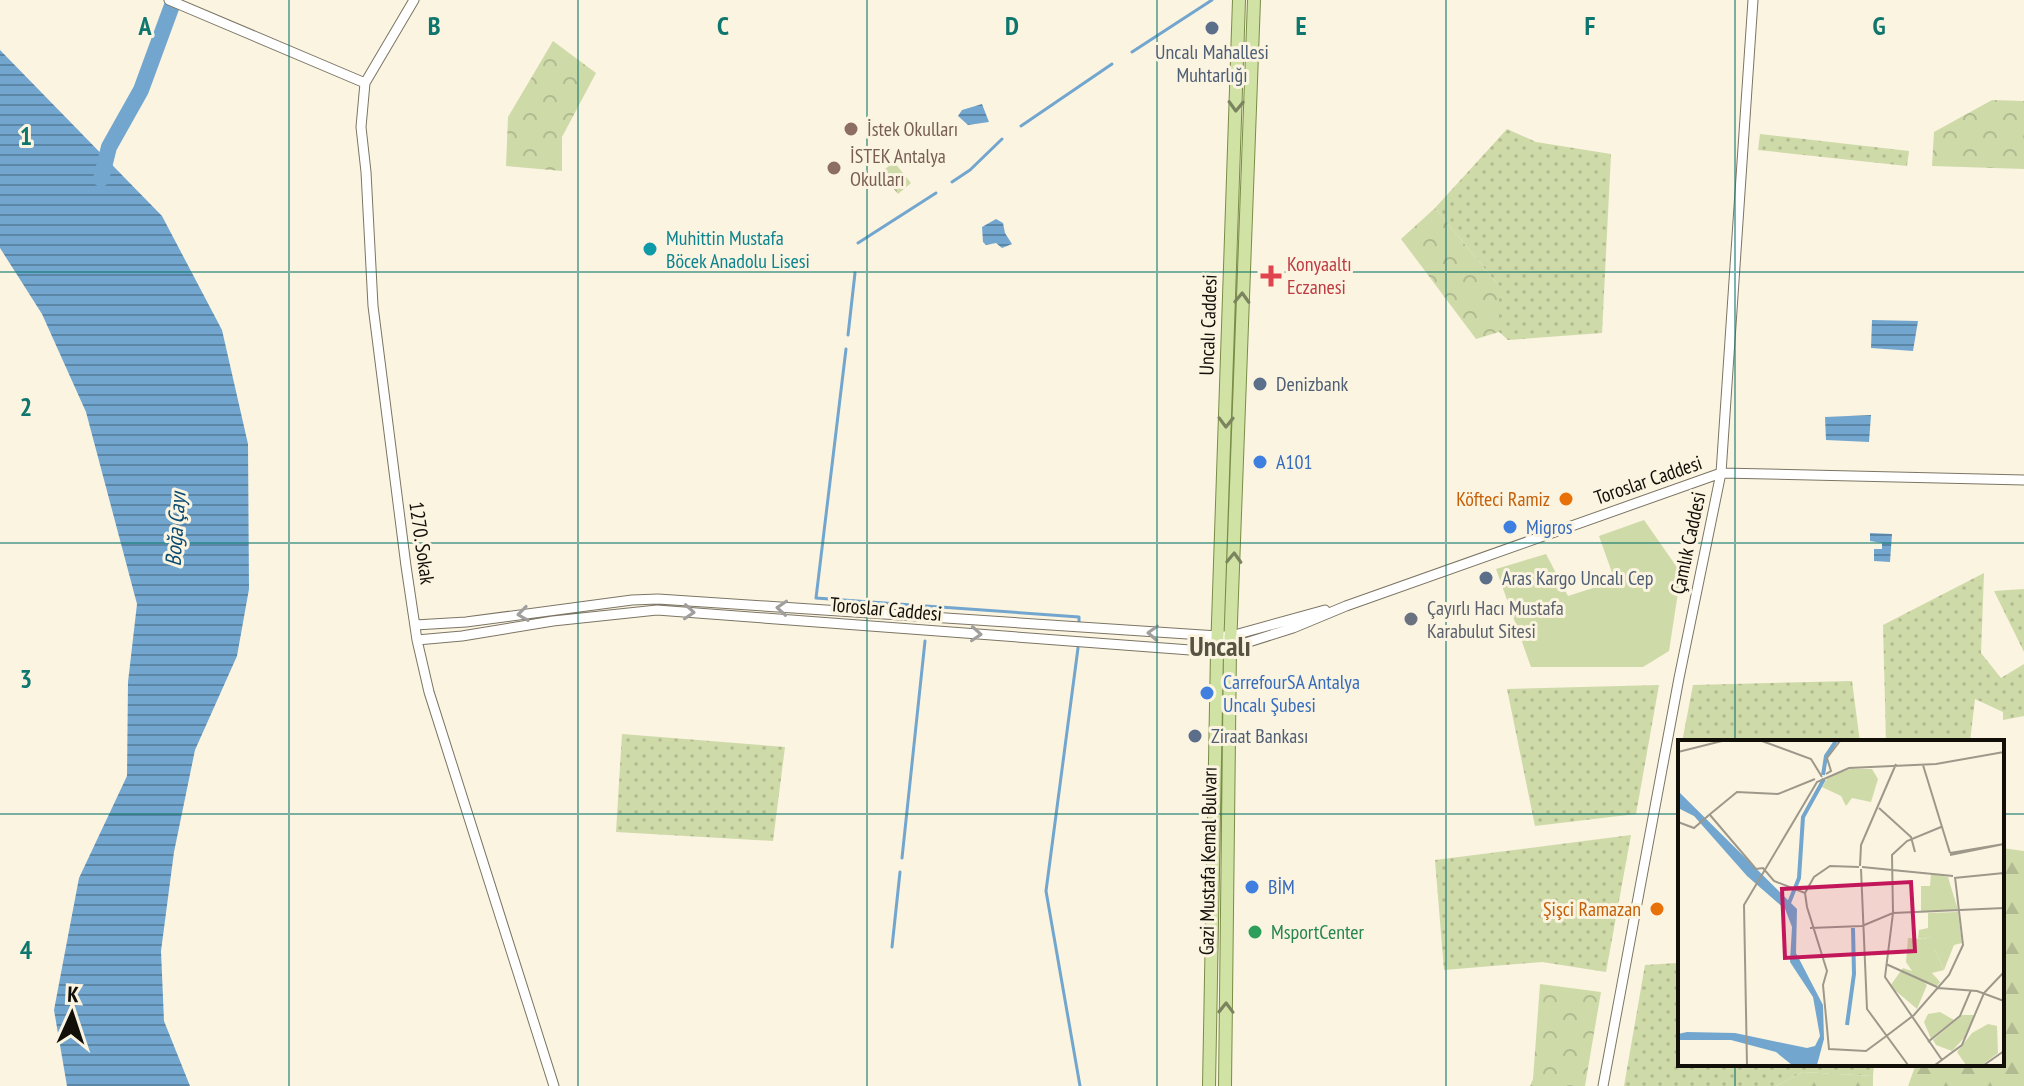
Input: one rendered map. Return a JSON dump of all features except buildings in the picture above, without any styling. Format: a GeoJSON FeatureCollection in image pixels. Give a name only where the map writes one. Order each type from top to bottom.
{"type":"FeatureCollection","features":[{"type":"Feature","properties":{"kind":"main road","name":"Uncalı Caddesi"},"geometry":{"type":"LineString","coordinates":[[1224,643],[1239,0]]}},
{"type":"Feature","properties":{"kind":"main road","name":"Uncalı Caddesi"},"geometry":{"type":"LineString","coordinates":[[1224,643],[1254,0]]}},
{"type":"Feature","properties":{"kind":"main road","name":"Gazi Mustafa Kemal Bulvarı"},"geometry":{"type":"LineString","coordinates":[[1209,1086],[1224,643]]}},
{"type":"Feature","properties":{"kind":"main road","name":"Gazi Mustafa Kemal Bulvarı"},"geometry":{"type":"LineString","coordinates":[[1224,643],[1225,1086]]}},
{"type":"Feature","properties":{"kind":"street"},"geometry":{"type":"LineString","coordinates":[[169,0],[365,83]]}},
{"type":"Feature","properties":{"kind":"street","name":"1270. Sokak"},"geometry":{"type":"LineString","coordinates":[[414,0],[365,83],[361,127],[373,306],[417,640],[429,692],[554,1086]]}},
{"type":"Feature","properties":{"kind":"street","name":"Çamlık Caddesi"},"geometry":{"type":"LineString","coordinates":[[1603,1086],[1681,664],[1721,473],[1753,0]]}},
{"type":"Feature","properties":{"kind":"street","name":"Toroslar Caddesi"},"geometry":{"type":"LineString","coordinates":[[417,640],[657,610],[1086,643],[1224,643],[1293,628],[1346,606],[1721,473],[2024,480]]}},
{"type":"Feature","properties":{"kind":"street"},"geometry":{"type":"LineString","coordinates":[[657,610],[658,599]]}},
{"type":"Feature","properties":{"kind":"street","name":"Toroslar Caddesi"},"geometry":{"type":"LineString","coordinates":[[415,625],[466,622],[658,599],[1087,629],[1224,643]]}},
{"type":"Feature","properties":{"kind":"street"},"geometry":{"type":"LineString","coordinates":[[1086,643],[1087,629]]}},
{"type":"Feature","properties":{"kind":"green space"},"geometry":{"type":"Polygon","coordinates":[[[553,41],[596,73],[562,137],[562,171],[506,166],[508,117],[553,41]]]}},
{"type":"Feature","properties":{"kind":"green space"},"geometry":{"type":"Polygon","coordinates":[[[1992,100],[2024,101],[2024,169],[1932,166],[1934,132],[1992,100]]]}},
{"type":"Feature","properties":{"kind":"green space"},"geometry":{"type":"Polygon","coordinates":[[[1507,129],[1536,142],[1611,154],[1602,333],[1508,340],[1499,332],[1499,286],[1435,208],[1507,129]]]}},
{"type":"Feature","properties":{"kind":"green space"},"geometry":{"type":"Polygon","coordinates":[[[1760,134],[1909,151],[1907,166],[1758,150],[1760,134]]]}},
{"type":"Feature","properties":{"kind":"green space"},"geometry":{"type":"Polygon","coordinates":[[[894,162],[911,183],[898,194],[880,173],[894,162]]]}},
{"type":"Feature","properties":{"kind":"green space"},"geometry":{"type":"Polygon","coordinates":[[[1435,208],[1499,286],[1499,332],[1476,339],[1401,239],[1435,208]]]}},
{"type":"Feature","properties":{"kind":"green space"},"geometry":{"type":"Polygon","coordinates":[[[1644,520],[1681,573],[1669,651],[1643,667],[1531,667],[1496,569],[1546,554],[1568,596],[1615,581],[1599,536],[1644,520]]]}},
{"type":"Feature","properties":{"kind":"green space"},"geometry":{"type":"Polygon","coordinates":[[[1984,573],[1981,653],[2001,678],[2024,664],[2024,716],[2003,720],[2003,712],[1975,699],[1970,740],[1886,740],[1883,625],[1984,573]]]}},
{"type":"Feature","properties":{"kind":"green space"},"geometry":{"type":"Polygon","coordinates":[[[2024,589],[2024,652],[1994,591],[2024,589]]]}},
{"type":"Feature","properties":{"kind":"green space"},"geometry":{"type":"Polygon","coordinates":[[[1852,681],[1860,740],[1682,740],[1693,685],[1852,681]]]}},
{"type":"Feature","properties":{"kind":"green space"},"geometry":{"type":"Polygon","coordinates":[[[1659,685],[1636,814],[1535,826],[1507,689],[1659,685]]]}},
{"type":"Feature","properties":{"kind":"green space"},"geometry":{"type":"Polygon","coordinates":[[[622,734],[785,747],[773,841],[616,832],[622,734]]]}},
{"type":"Feature","properties":{"kind":"green space"},"geometry":{"type":"Polygon","coordinates":[[[1631,835],[1606,972],[1542,962],[1444,970],[1435,860],[1631,835]]]}},
{"type":"Feature","properties":{"kind":"green space"},"geometry":{"type":"Polygon","coordinates":[[[2004,848],[2024,851],[2024,1086],[1908,1086],[1915,1066],[2004,1066],[2004,848]]]}},
{"type":"Feature","properties":{"kind":"green space"},"geometry":{"type":"Polygon","coordinates":[[[1678,960],[1678,1066],[1874,1066],[1873,1076],[1803,1072],[1776,1086],[1624,1086],[1645,965],[1677,963],[1678,960]]]}},
{"type":"Feature","properties":{"kind":"green space"},"geometry":{"type":"Polygon","coordinates":[[[1540,984],[1601,992],[1585,1086],[1530,1086],[1540,984]]]}},
{"type":"Feature","properties":{"kind":"green space"},"geometry":{"type":"Polygon","coordinates":[[[1803,1072],[1873,1076],[1873,1086],[1776,1086],[1803,1072]]]}},
{"type":"Feature","properties":{"kind":"water"},"geometry":{"type":"Polygon","coordinates":[[[0,50],[162,216],[222,330],[248,444],[249,589],[237,656],[195,750],[174,852],[161,951],[164,1021],[190,1086],[67,1086],[54,1010],[79,878],[127,776],[128,682],[137,604],[86,412],[42,314],[0,248],[0,50]]]}},
{"type":"Feature","properties":{"kind":"water"},"geometry":{"type":"Polygon","coordinates":[[[982,104],[989,122],[968,125],[958,116],[962,110],[982,104]]]}},
{"type":"Feature","properties":{"kind":"water"},"geometry":{"type":"Polygon","coordinates":[[[996,219],[1003,223],[1012,244],[1002,248],[996,243],[986,245],[983,242],[982,227],[996,219]]]}},
{"type":"Feature","properties":{"kind":"water"},"geometry":{"type":"Polygon","coordinates":[[[1872,320],[1918,321],[1913,351],[1871,348],[1872,320]]]}},
{"type":"Feature","properties":{"kind":"water"},"geometry":{"type":"Polygon","coordinates":[[[1871,415],[1869,442],[1826,440],[1825,417],[1871,415]]]}},
{"type":"Feature","properties":{"kind":"water"},"geometry":{"type":"Polygon","coordinates":[[[1870,533],[1892,534],[1890,562],[1874,561],[1874,549],[1882,549],[1882,543],[1870,541],[1870,533]]]}},
{"type":"Feature","properties":{"kind":"waterway","name":"Boğa Çayı"},"geometry":{"type":"LineString","coordinates":[[101,179],[109,147],[141,90],[174,0]]}},
{"type":"Feature","properties":{"kind":"waterway"},"geometry":{"type":"LineString","coordinates":[[1132,52],[1212,0]]}},
{"type":"Feature","properties":{"kind":"waterway"},"geometry":{"type":"LineString","coordinates":[[1021,126],[1112,64]]}},
{"type":"Feature","properties":{"kind":"waterway"},"geometry":{"type":"LineString","coordinates":[[952,182],[970,170],[1002,139]]}},
{"type":"Feature","properties":{"kind":"waterway"},"geometry":{"type":"LineString","coordinates":[[858,243],[936,193]]}},
{"type":"Feature","properties":{"kind":"waterway"},"geometry":{"type":"LineString","coordinates":[[848,335],[855,273]]}},
{"type":"Feature","properties":{"kind":"waterway"},"geometry":{"type":"LineString","coordinates":[[846,349],[816,598],[912,605]]}},
{"type":"Feature","properties":{"kind":"waterway"},"geometry":{"type":"LineString","coordinates":[[926,606],[1079,617],[1079,624]]}},
{"type":"Feature","properties":{"kind":"waterway"},"geometry":{"type":"LineString","coordinates":[[902,858],[925,641]]}},
{"type":"Feature","properties":{"kind":"waterway"},"geometry":{"type":"LineString","coordinates":[[1078,648],[1046,891],[1080,1086]]}},
{"type":"Feature","properties":{"kind":"waterway"},"geometry":{"type":"LineString","coordinates":[[892,947],[900,872]]}},
{"type":"Feature","properties":{"kind":"place","name":"Uncalı Mahallesi Muhtarlığı"},"geometry":{"type":"Point","coordinates":[1212,28]}},
{"type":"Feature","properties":{"kind":"place","name":"İstek Okulları"},"geometry":{"type":"Point","coordinates":[851,129]}},
{"type":"Feature","properties":{"kind":"place","name":"İSTEK Antalya Okulları"},"geometry":{"type":"Point","coordinates":[834,168]}},
{"type":"Feature","properties":{"kind":"place","name":"Muhittin Mustafa Böcek Anadolu Lisesi"},"geometry":{"type":"Point","coordinates":[650,249]}},
{"type":"Feature","properties":{"kind":"place","name":"Konyaaltı Eczanesi"},"geometry":{"type":"Point","coordinates":[1271,276]}},
{"type":"Feature","properties":{"kind":"place","name":"Denizbank"},"geometry":{"type":"Point","coordinates":[1260,384]}},
{"type":"Feature","properties":{"kind":"place","name":"A101"},"geometry":{"type":"Point","coordinates":[1260,462]}},
{"type":"Feature","properties":{"kind":"place","name":"Köfteci Ramiz"},"geometry":{"type":"Point","coordinates":[1566,499]}},
{"type":"Feature","properties":{"kind":"place","name":"Migros"},"geometry":{"type":"Point","coordinates":[1510,527]}},
{"type":"Feature","properties":{"kind":"place","name":"Aras Kargo Uncalı Cep"},"geometry":{"type":"Point","coordinates":[1486,578]}},
{"type":"Feature","properties":{"kind":"place","name":"Çayırlı Hacı Mustafa Karabulut Sitesi"},"geometry":{"type":"Point","coordinates":[1411,619]}},
{"type":"Feature","properties":{"kind":"place","name":"CarrefourSA Antalya Uncalı Şubesi"},"geometry":{"type":"Point","coordinates":[1207,693]}},
{"type":"Feature","properties":{"kind":"place","name":"Ziraat Bankası"},"geometry":{"type":"Point","coordinates":[1195,736]}},
{"type":"Feature","properties":{"kind":"place","name":"BİM"},"geometry":{"type":"Point","coordinates":[1252,887]}},
{"type":"Feature","properties":{"kind":"place","name":"Şişci Ramazan"},"geometry":{"type":"Point","coordinates":[1657,909]}},
{"type":"Feature","properties":{"kind":"place","name":"MsportCenter"},"geometry":{"type":"Point","coordinates":[1255,932]}},
{"type":"Feature","properties":{"kind":"district","name":"Uncalı"},"geometry":{"type":"Point","coordinates":[1220,645]}}]}
